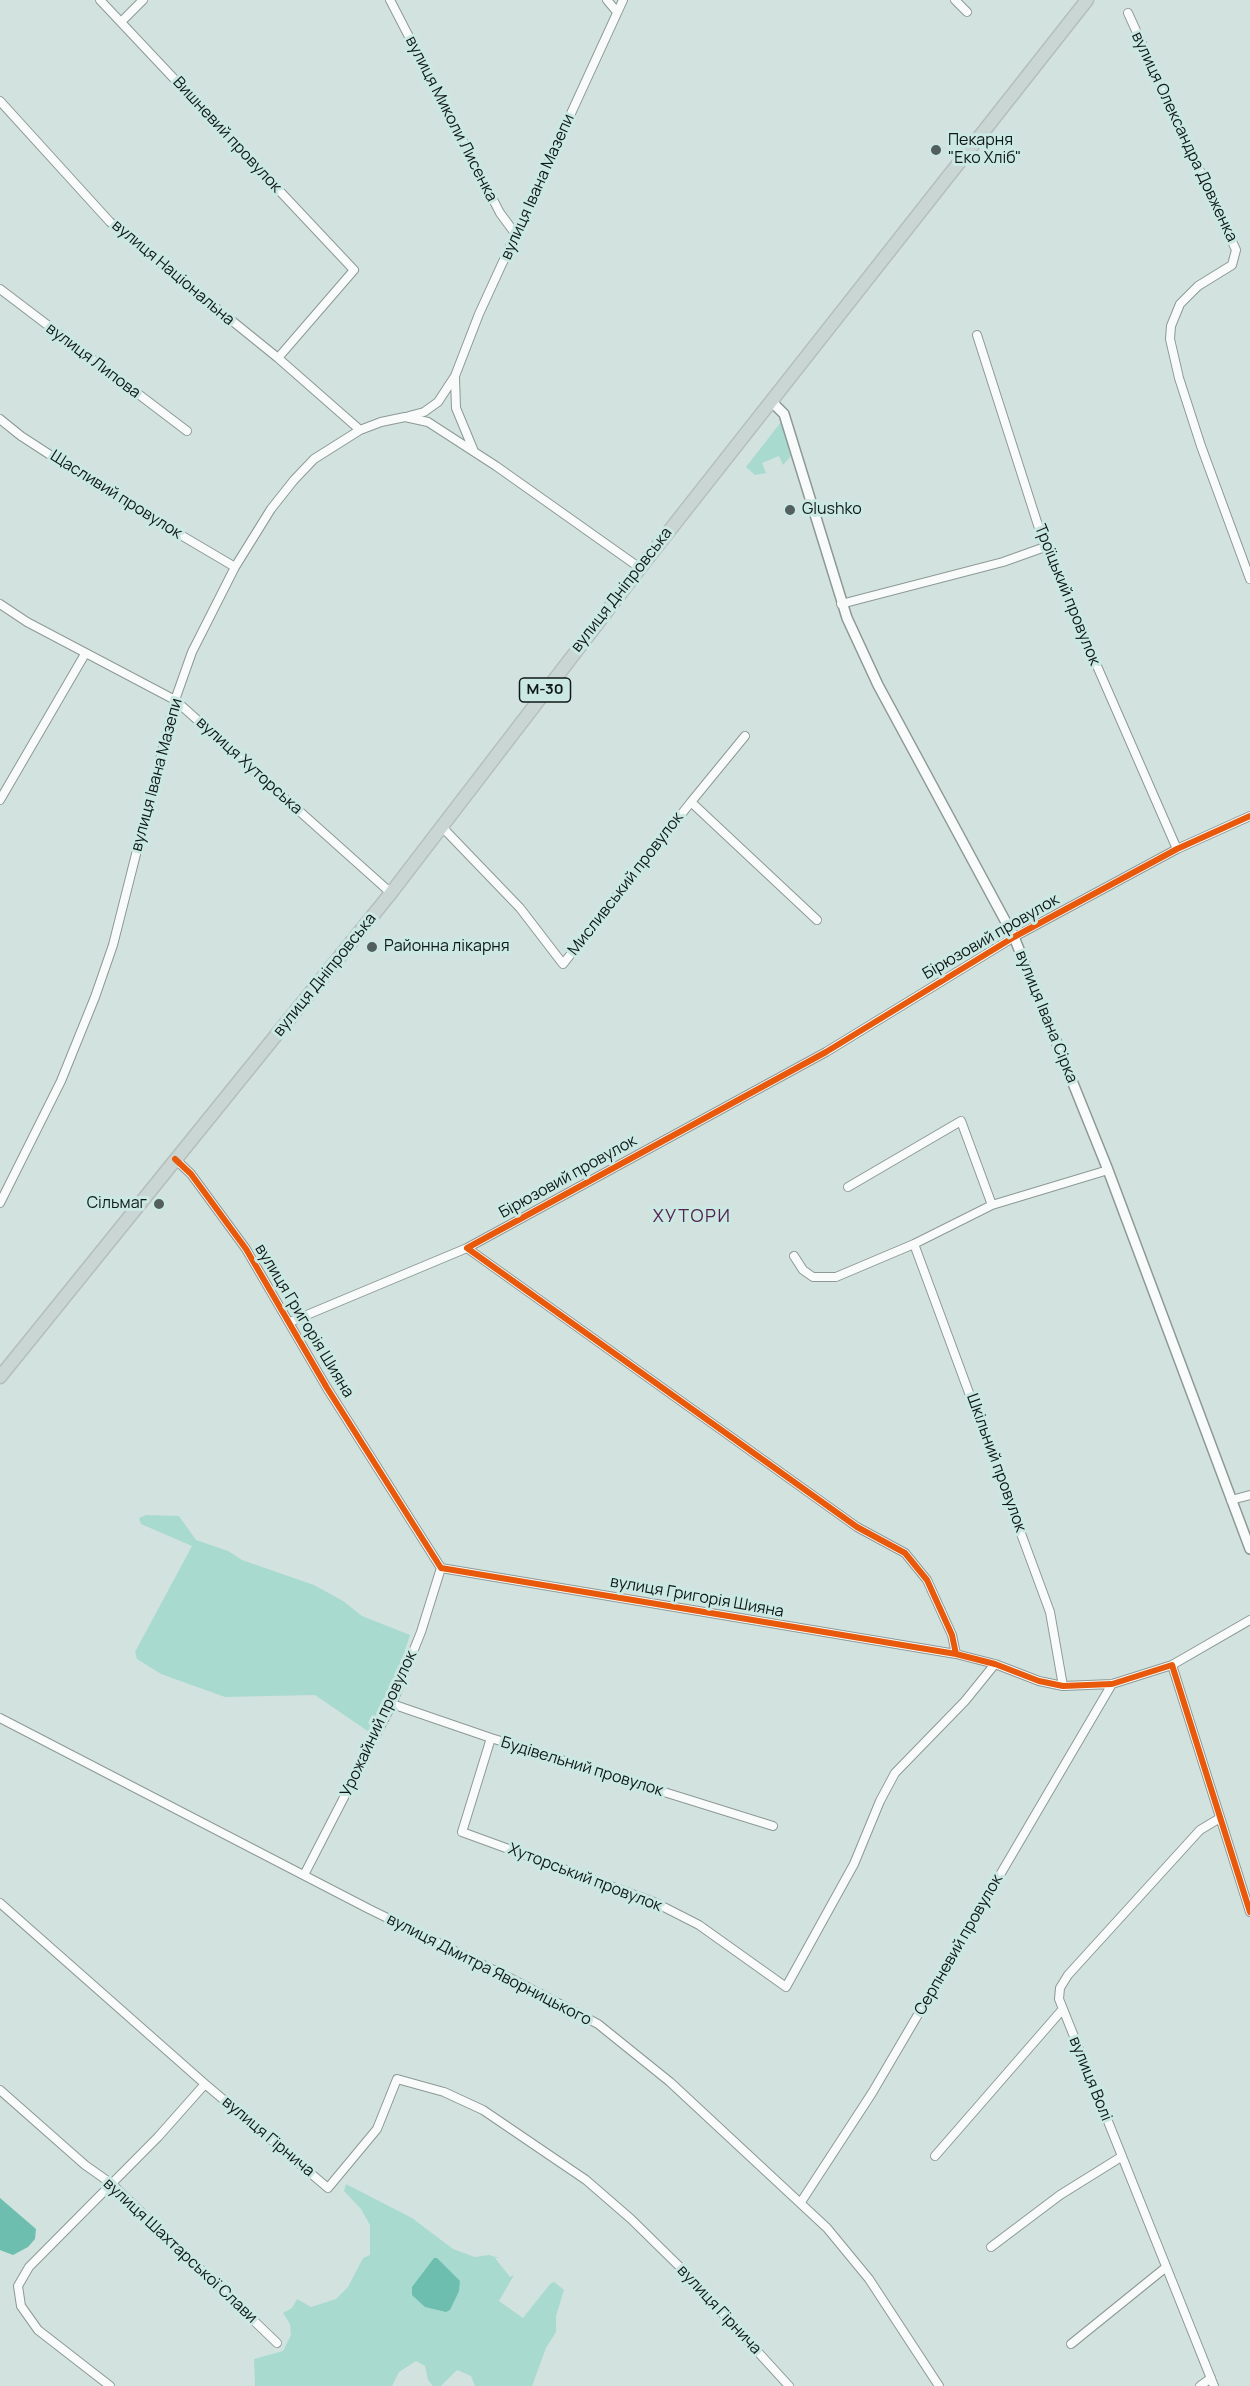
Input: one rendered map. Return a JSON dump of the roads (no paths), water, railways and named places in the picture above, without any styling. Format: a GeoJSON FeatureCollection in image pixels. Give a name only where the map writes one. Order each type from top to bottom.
{"type":"FeatureCollection","features":[{"type":"Feature","properties":{"kind":"highway","name":"вулиця Дніпровська"},"geometry":{"type":"LineString","coordinates":[[0,1377],[391,893],[640,567],[772,402],[858,287],[1087,0]]}},
{"type":"Feature","properties":{"kind":"street","name":"Вишневий провулок"},"geometry":{"type":"LineString","coordinates":[[100,0],[354,270],[278,358]]}},
{"type":"Feature","properties":{"kind":"street"},"geometry":{"type":"LineString","coordinates":[[121,22],[143,0]]}},
{"type":"Feature","properties":{"kind":"street","name":"вулиця Миколи Лисенка"},"geometry":{"type":"LineString","coordinates":[[390,0],[500,213],[517,236]]}},
{"type":"Feature","properties":{"kind":"street"},"geometry":{"type":"LineString","coordinates":[[607,0],[616,12]]}},
{"type":"Feature","properties":{"kind":"street","name":"вулиця Івана Мазепи"},"geometry":{"type":"LineString","coordinates":[[0,1203],[61,1081],[95,997],[113,945],[175,700],[192,652],[235,567],[294,480],[315,459],[360,430],[424,412],[443,396],[455,376],[479,314],[517,236],[623,0]]}},
{"type":"Feature","properties":{"kind":"street"},"geometry":{"type":"LineString","coordinates":[[955,0],[967,12]]}},
{"type":"Feature","properties":{"kind":"street","name":"вулиця Олександра Довженка"},"geometry":{"type":"LineString","coordinates":[[1128,13],[1236,250],[1232,265],[1198,286],[1180,304],[1170,326],[1170,339],[1179,378],[1201,446],[1250,579]]}},
{"type":"Feature","properties":{"kind":"street","name":"вулиця Національна"},"geometry":{"type":"LineString","coordinates":[[0,101],[110,222],[278,358],[360,430]]}},
{"type":"Feature","properties":{"kind":"street","name":"вулиця Липова"},"geometry":{"type":"LineString","coordinates":[[0,289],[187,430]]}},
{"type":"Feature","properties":{"kind":"street","name":"Троїцький провулок"},"geometry":{"type":"LineString","coordinates":[[977,334],[1045,547],[1177,849]]}},
{"type":"Feature","properties":{"kind":"street","name":"вулиця Івана Мазепи"},"geometry":{"type":"LineString","coordinates":[[455,376],[456,408],[461,425],[475,451]]}},
{"type":"Feature","properties":{"kind":"street","name":"вулиця Івана Сірка"},"geometry":{"type":"LineString","coordinates":[[772,402],[784,414],[841,604],[878,685],[1014,937],[1108,1170],[1250,1549]]}},
{"type":"Feature","properties":{"kind":"street","name":"вулиця Івана Мазепи"},"geometry":{"type":"LineString","coordinates":[[405,417],[439,428],[640,567]]}},
{"type":"Feature","properties":{"kind":"street","name":"Щасливий провулок"},"geometry":{"type":"LineString","coordinates":[[0,419],[101,488],[235,567]]}},
{"type":"Feature","properties":{"kind":"street"},"geometry":{"type":"LineString","coordinates":[[841,604],[1003,562],[1045,547]]}},
{"type":"Feature","properties":{"kind":"street","name":"вулиця Хуторська"},"geometry":{"type":"LineString","coordinates":[[0,604],[85,654],[175,700],[391,893]]}},
{"type":"Feature","properties":{"kind":"street"},"geometry":{"type":"LineString","coordinates":[[0,800],[85,654]]}},
{"type":"Feature","properties":{"kind":"street","name":"Мисливський провулок"},"geometry":{"type":"LineString","coordinates":[[442,828],[520,908],[563,964],[745,736]]}},
{"type":"Feature","properties":{"kind":"street","name":"Мисливський провулок"},"geometry":{"type":"LineString","coordinates":[[691,802],[817,920]]}},
{"type":"Feature","properties":{"kind":"street","name":"Бірюзовий провулок"},"geometry":{"type":"LineString","coordinates":[[290,1322],[467,1248],[826,1052],[1014,937],[1177,849],[1250,816]]}},
{"type":"Feature","properties":{"kind":"street"},"geometry":{"type":"LineString","coordinates":[[848,1187],[961,1121],[992,1205]]}},
{"type":"Feature","properties":{"kind":"street","name":"вулиця Григорія Шияна"},"geometry":{"type":"LineString","coordinates":[[175,1159],[191,1174],[246,1249],[327,1388],[441,1568],[956,1654],[995,1664],[1039,1681],[1063,1686],[1112,1684],[1172,1665],[1250,1620]]}},
{"type":"Feature","properties":{"kind":"street"},"geometry":{"type":"LineString","coordinates":[[795,1256],[803,1270],[813,1277],[841,1276],[914,1244],[992,1205],[1108,1170]]}},
{"type":"Feature","properties":{"kind":"street","name":"Шкільний провулок"},"geometry":{"type":"LineString","coordinates":[[914,1244],[1050,1612],[1063,1686]]}},
{"type":"Feature","properties":{"kind":"street"},"geometry":{"type":"LineString","coordinates":[[467,1248],[857,1527],[904,1553],[927,1580],[952,1635],[956,1654]]}},
{"type":"Feature","properties":{"kind":"street"},"geometry":{"type":"LineString","coordinates":[[1231,1500],[1250,1495]]}},
{"type":"Feature","properties":{"kind":"street","name":"Урожайний провулок"},"geometry":{"type":"LineString","coordinates":[[304,1875],[392,1704],[421,1632],[441,1568]]}},
{"type":"Feature","properties":{"kind":"street","name":"Хуторський провулок"},"geometry":{"type":"LineString","coordinates":[[491,1738],[462,1832],[654,1902],[699,1925],[786,1987],[854,1864],[895,1773],[965,1701],[995,1664]]}},
{"type":"Feature","properties":{"kind":"street"},"geometry":{"type":"LineString","coordinates":[[1172,1665],[1250,1912]]}},
{"type":"Feature","properties":{"kind":"street","name":"Серпневий провулок"},"geometry":{"type":"LineString","coordinates":[[801,2202],[872,2093],[1112,1684]]}},
{"type":"Feature","properties":{"kind":"street","name":"Будівельний провулок"},"geometry":{"type":"LineString","coordinates":[[392,1704],[491,1738],[773,1826]]}},
{"type":"Feature","properties":{"kind":"street","name":"вулиця Дмитра Яворницького"},"geometry":{"type":"LineString","coordinates":[[0,1718],[598,2024],[670,2082],[827,2228],[869,2279],[939,2386]]}},
{"type":"Feature","properties":{"kind":"street","name":"вулиця Волі"},"geometry":{"type":"LineString","coordinates":[[1214,2386],[1062,2010],[1060,1988],[1068,1975],[1200,1830],[1220,1818]]}},
{"type":"Feature","properties":{"kind":"street","name":"вулиця Гірнича"},"geometry":{"type":"LineString","coordinates":[[0,1903],[205,2084],[328,2188],[377,2129],[397,2079],[444,2092],[483,2110],[585,2180],[631,2219],[684,2271],[789,2386]]}},
{"type":"Feature","properties":{"kind":"street"},"geometry":{"type":"LineString","coordinates":[[935,2156],[1062,2010]]}},
{"type":"Feature","properties":{"kind":"street"},"geometry":{"type":"LineString","coordinates":[[110,2386],[33,2324],[21,2306],[18,2286],[29,2267],[112,2184],[205,2084]]}},
{"type":"Feature","properties":{"kind":"street","name":"вулиця Шахтарської Слави"},"geometry":{"type":"LineString","coordinates":[[0,2090],[112,2184],[277,2343]]}},
{"type":"Feature","properties":{"kind":"street"},"geometry":{"type":"LineString","coordinates":[[991,2247],[1060,2195],[1121,2157]]}},
{"type":"Feature","properties":{"kind":"street"},"geometry":{"type":"LineString","coordinates":[[1071,2343],[1165,2268]]}},
{"type":"Feature","properties":{"kind":"street"},"geometry":{"type":"LineString","coordinates":[[1200,2386],[1210,2378]]}},
{"type":"Feature","properties":{"kind":"place","name":"Пекарня \"Еко Хліб\""},"geometry":{"type":"Point","coordinates":[936,150]}},
{"type":"Feature","properties":{"kind":"place","name":"Glushko"},"geometry":{"type":"Point","coordinates":[790,510]}},
{"type":"Feature","properties":{"kind":"place","name":"Районна лікарня"},"geometry":{"type":"Point","coordinates":[372,947]}},
{"type":"Feature","properties":{"kind":"place","name":"Сільмаг"},"geometry":{"type":"Point","coordinates":[159,1204]}},
{"type":"Feature","properties":{"kind":"district","name":"ХУТОРИ"},"geometry":{"type":"Point","coordinates":[692,1217]}}]}
